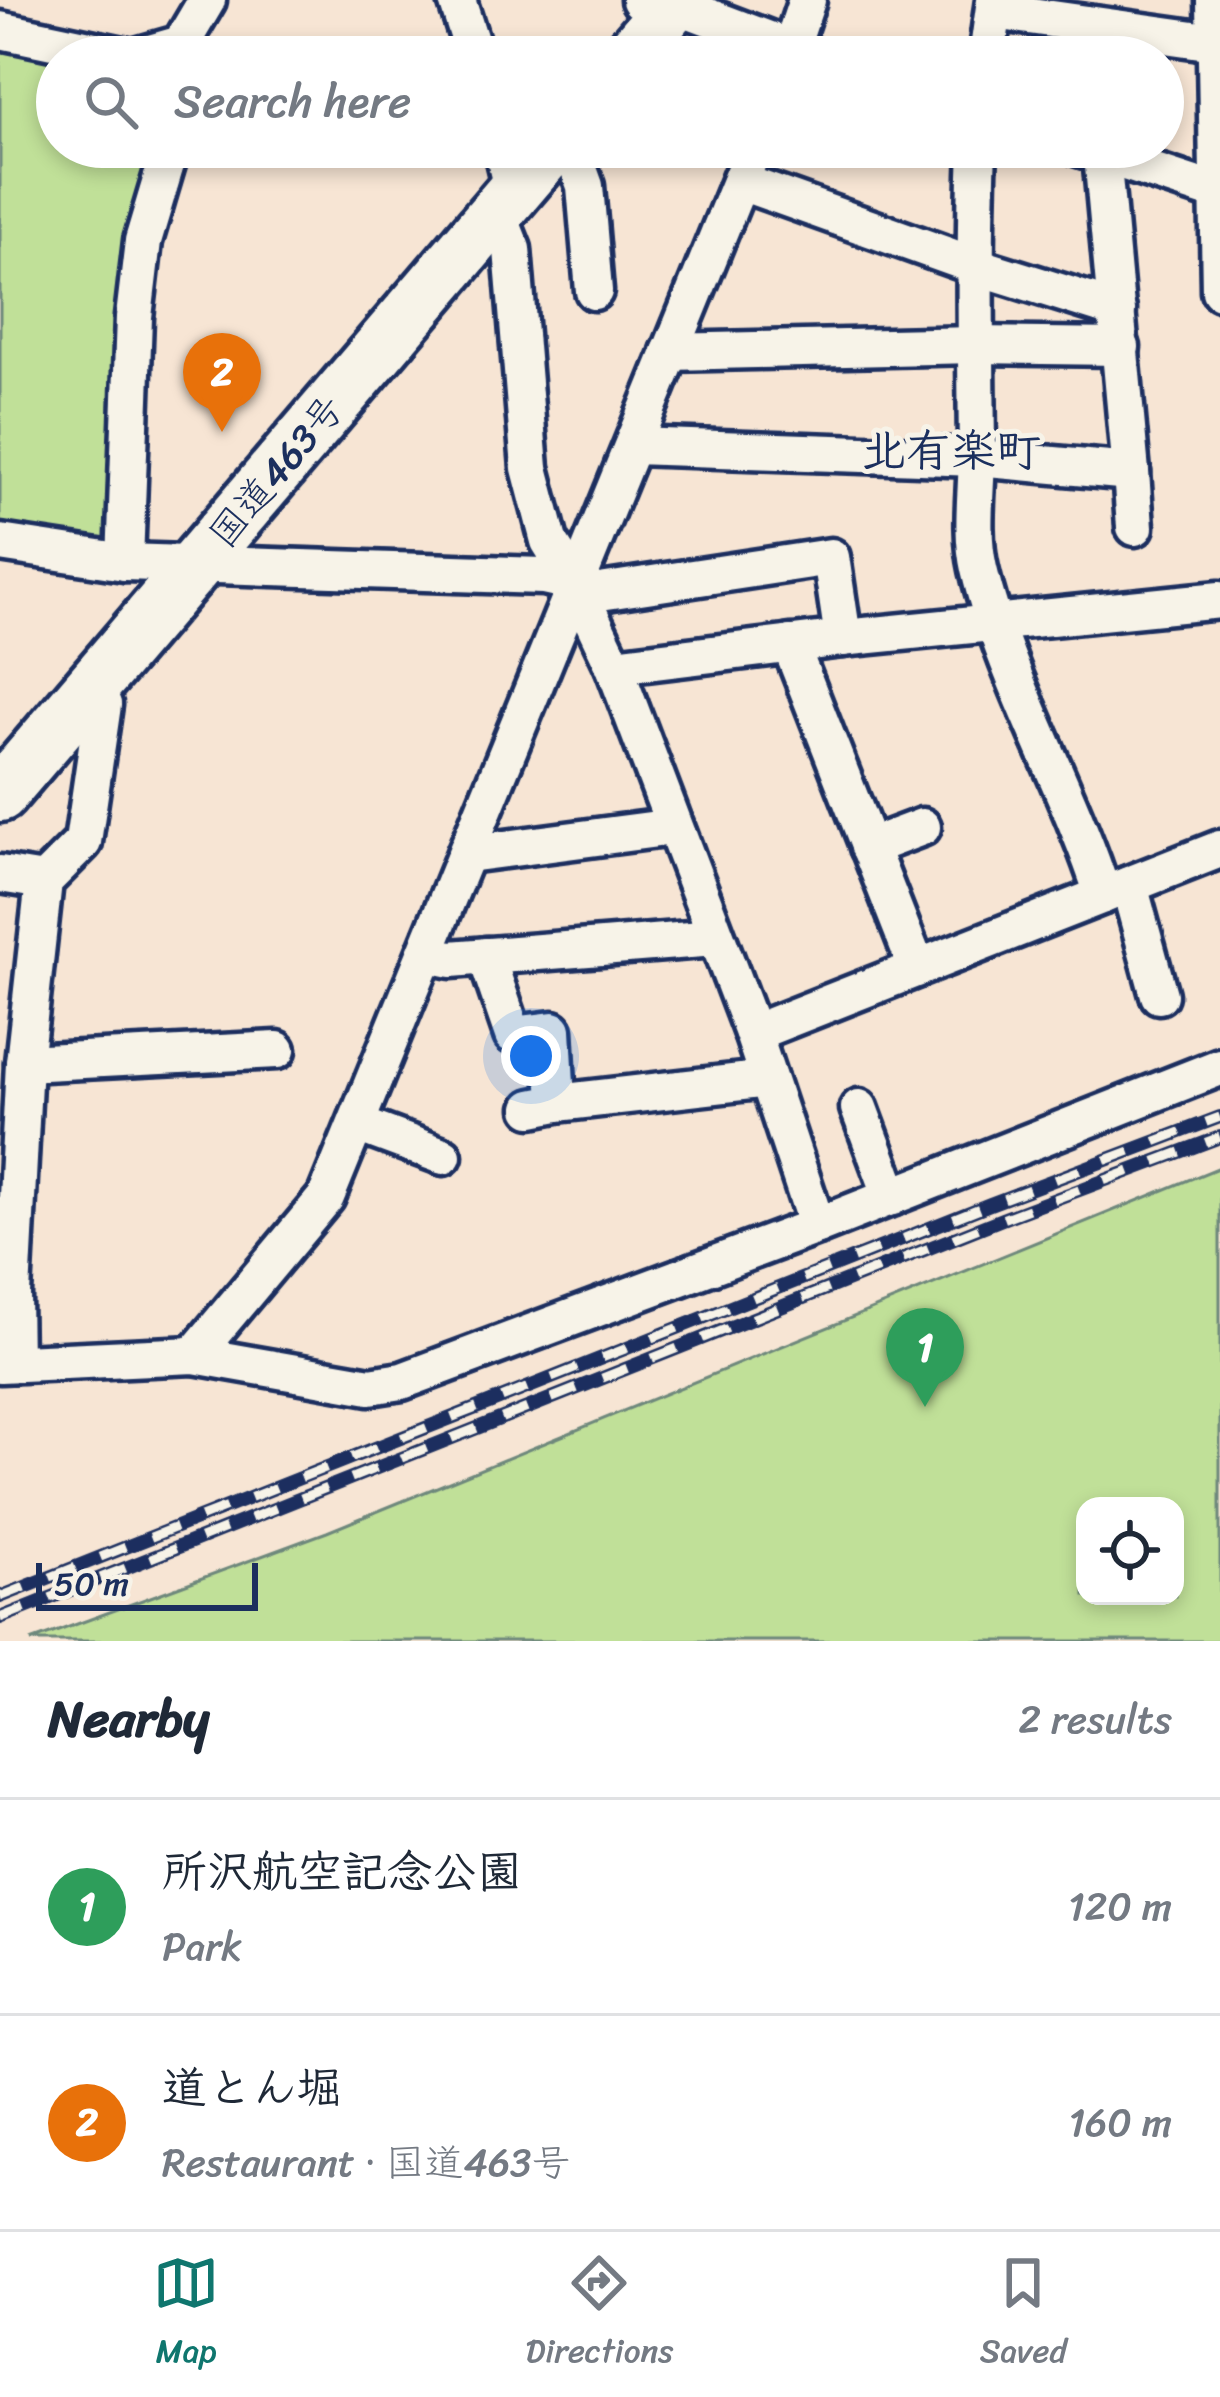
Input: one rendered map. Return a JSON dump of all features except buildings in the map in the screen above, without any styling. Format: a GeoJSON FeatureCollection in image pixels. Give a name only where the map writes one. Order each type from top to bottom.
{"type":"FeatureCollection","features":[{"type":"Feature","properties":{"kind":"highway"},"geometry":{"type":"LineString","coordinates":[[642,36],[664,1]]}},
{"type":"Feature","properties":{"kind":"highway","name":"国道463号"},"geometry":{"type":"LineString","coordinates":[[0,794],[195,566],[504,184]]}},
{"type":"Feature","properties":{"kind":"street"},"geometry":{"type":"LineString","coordinates":[[189,36],[207,0]]}},
{"type":"Feature","properties":{"kind":"street"},"geometry":{"type":"LineString","coordinates":[[457,0],[468,36]]}},
{"type":"Feature","properties":{"kind":"street"},"geometry":{"type":"LineString","coordinates":[[800,36],[807,0]]}},
{"type":"Feature","properties":{"kind":"street"},"geometry":{"type":"LineString","coordinates":[[1215,0],[1220,291]]}},
{"type":"Feature","properties":{"kind":"street"},"geometry":{"type":"LineString","coordinates":[[664,1],[752,36]]}},
{"type":"Feature","properties":{"kind":"street"},"geometry":{"type":"LineString","coordinates":[[990,36],[994,5],[1179,36]]}},
{"type":"Feature","properties":{"kind":"street"},"geometry":{"type":"LineString","coordinates":[[0,30],[36,37]]}},
{"type":"Feature","properties":{"kind":"street"},"geometry":{"type":"LineString","coordinates":[[1184,37],[1215,42]]}},
{"type":"Feature","properties":{"kind":"street"},"geometry":{"type":"LineString","coordinates":[[125,562],[134,317],[143,241],[165,168]]}},
{"type":"Feature","properties":{"kind":"street"},"geometry":{"type":"LineString","coordinates":[[579,168],[586,185],[594,292]]}},
{"type":"Feature","properties":{"kind":"street"},"geometry":{"type":"LineString","coordinates":[[194,1355],[326,1197],[578,589],[746,168]]}},
{"type":"Feature","properties":{"kind":"street"},"geometry":{"type":"LineString","coordinates":[[977,168],[973,518],[980,569],[998,623],[1159,994]]}},
{"type":"Feature","properties":{"kind":"street"},"geometry":{"type":"LineString","coordinates":[[1093,168],[1117,310],[1136,527]]}},
{"type":"Feature","properties":{"kind":"street"},"geometry":{"type":"LineString","coordinates":[[1142,168],[1216,192]]}},
{"type":"Feature","properties":{"kind":"street"},"geometry":{"type":"LineString","coordinates":[[740,182],[973,265],[1117,310]]}},
{"type":"Feature","properties":{"kind":"street"},"geometry":{"type":"LineString","coordinates":[[504,184],[530,468],[549,541],[614,666],[753,1033],[817,1226]]}},
{"type":"Feature","properties":{"kind":"street"},"geometry":{"type":"LineString","coordinates":[[670,352],[975,345],[1120,347]]}},
{"type":"Feature","properties":{"kind":"street"},"geometry":{"type":"LineString","coordinates":[[633,446],[977,458],[1131,472]]}},
{"type":"Feature","properties":{"kind":"street"},"geometry":{"type":"LineString","coordinates":[[0,543],[125,562],[543,576],[578,589],[830,557],[843,638]]}},
{"type":"Feature","properties":{"kind":"street"},"geometry":{"type":"LineString","coordinates":[[614,666],[1220,600]]}},
{"type":"Feature","properties":{"kind":"street"},"geometry":{"type":"LineString","coordinates":[[790,644],[917,968]]}},
{"type":"Feature","properties":{"kind":"street"},"geometry":{"type":"LineString","coordinates":[[87,692],[103,705],[83,842],[44,881],[25,1063],[7,1364],[194,1355],[370,1386],[402,1382],[1220,1067]]}},
{"type":"Feature","properties":{"kind":"street"},"geometry":{"type":"LineString","coordinates":[[467,854],[674,827]]}},
{"type":"Feature","properties":{"kind":"street"},"geometry":{"type":"LineString","coordinates":[[869,847],[922,827]]}},
{"type":"Feature","properties":{"kind":"street"},"geometry":{"type":"LineString","coordinates":[[753,1033],[1220,849]]}},
{"type":"Feature","properties":{"kind":"street"},"geometry":{"type":"LineString","coordinates":[[0,874],[44,881]]}},
{"type":"Feature","properties":{"kind":"street"},"geometry":{"type":"LineString","coordinates":[[427,954],[451,959],[715,938]]}},
{"type":"Feature","properties":{"kind":"street"},"geometry":{"type":"LineString","coordinates":[[501,954],[513,1035],[554,1030],[544,1106],[768,1078]]}},
{"type":"Feature","properties":{"kind":"street"},"geometry":{"type":"LineString","coordinates":[[25,1063],[277,1050]]}},
{"type":"Feature","properties":{"kind":"street"},"geometry":{"type":"LineString","coordinates":[[860,1108],[892,1197]]}},
{"type":"Feature","properties":{"kind":"street"},"geometry":{"type":"LineString","coordinates":[[357,1124],[443,1156]]}},
{"type":"Feature","properties":{"kind":"green space"},"geometry":{"type":"Polygon","coordinates":[[[0,41],[36,51],[36,168],[157,168],[116,546],[0,529],[0,41]]]}},
{"type":"Feature","properties":{"kind":"green space"},"geometry":{"type":"Polygon","coordinates":[[[1220,1167],[1220,1641],[31,1641],[327,1532],[1220,1167]]]}},
{"type":"Feature","properties":{"kind":"railway"},"geometry":{"type":"LineString","coordinates":[[0,1597],[1220,1117]]}},
{"type":"Feature","properties":{"kind":"railway"},"geometry":{"type":"LineString","coordinates":[[0,1618],[1002,1219],[1220,1137]]}},
{"type":"Feature","properties":{"kind":"place","name":"道とん堀"},"geometry":{"type":"Point","coordinates":[222,432]}},
{"type":"Feature","properties":{"kind":"place","name":"所沢航空記念公園"},"geometry":{"type":"Point","coordinates":[925,1407]}},
{"type":"Feature","properties":{"kind":"district","name":"北有楽町"},"geometry":{"type":"Point","coordinates":[951,451]}}]}
